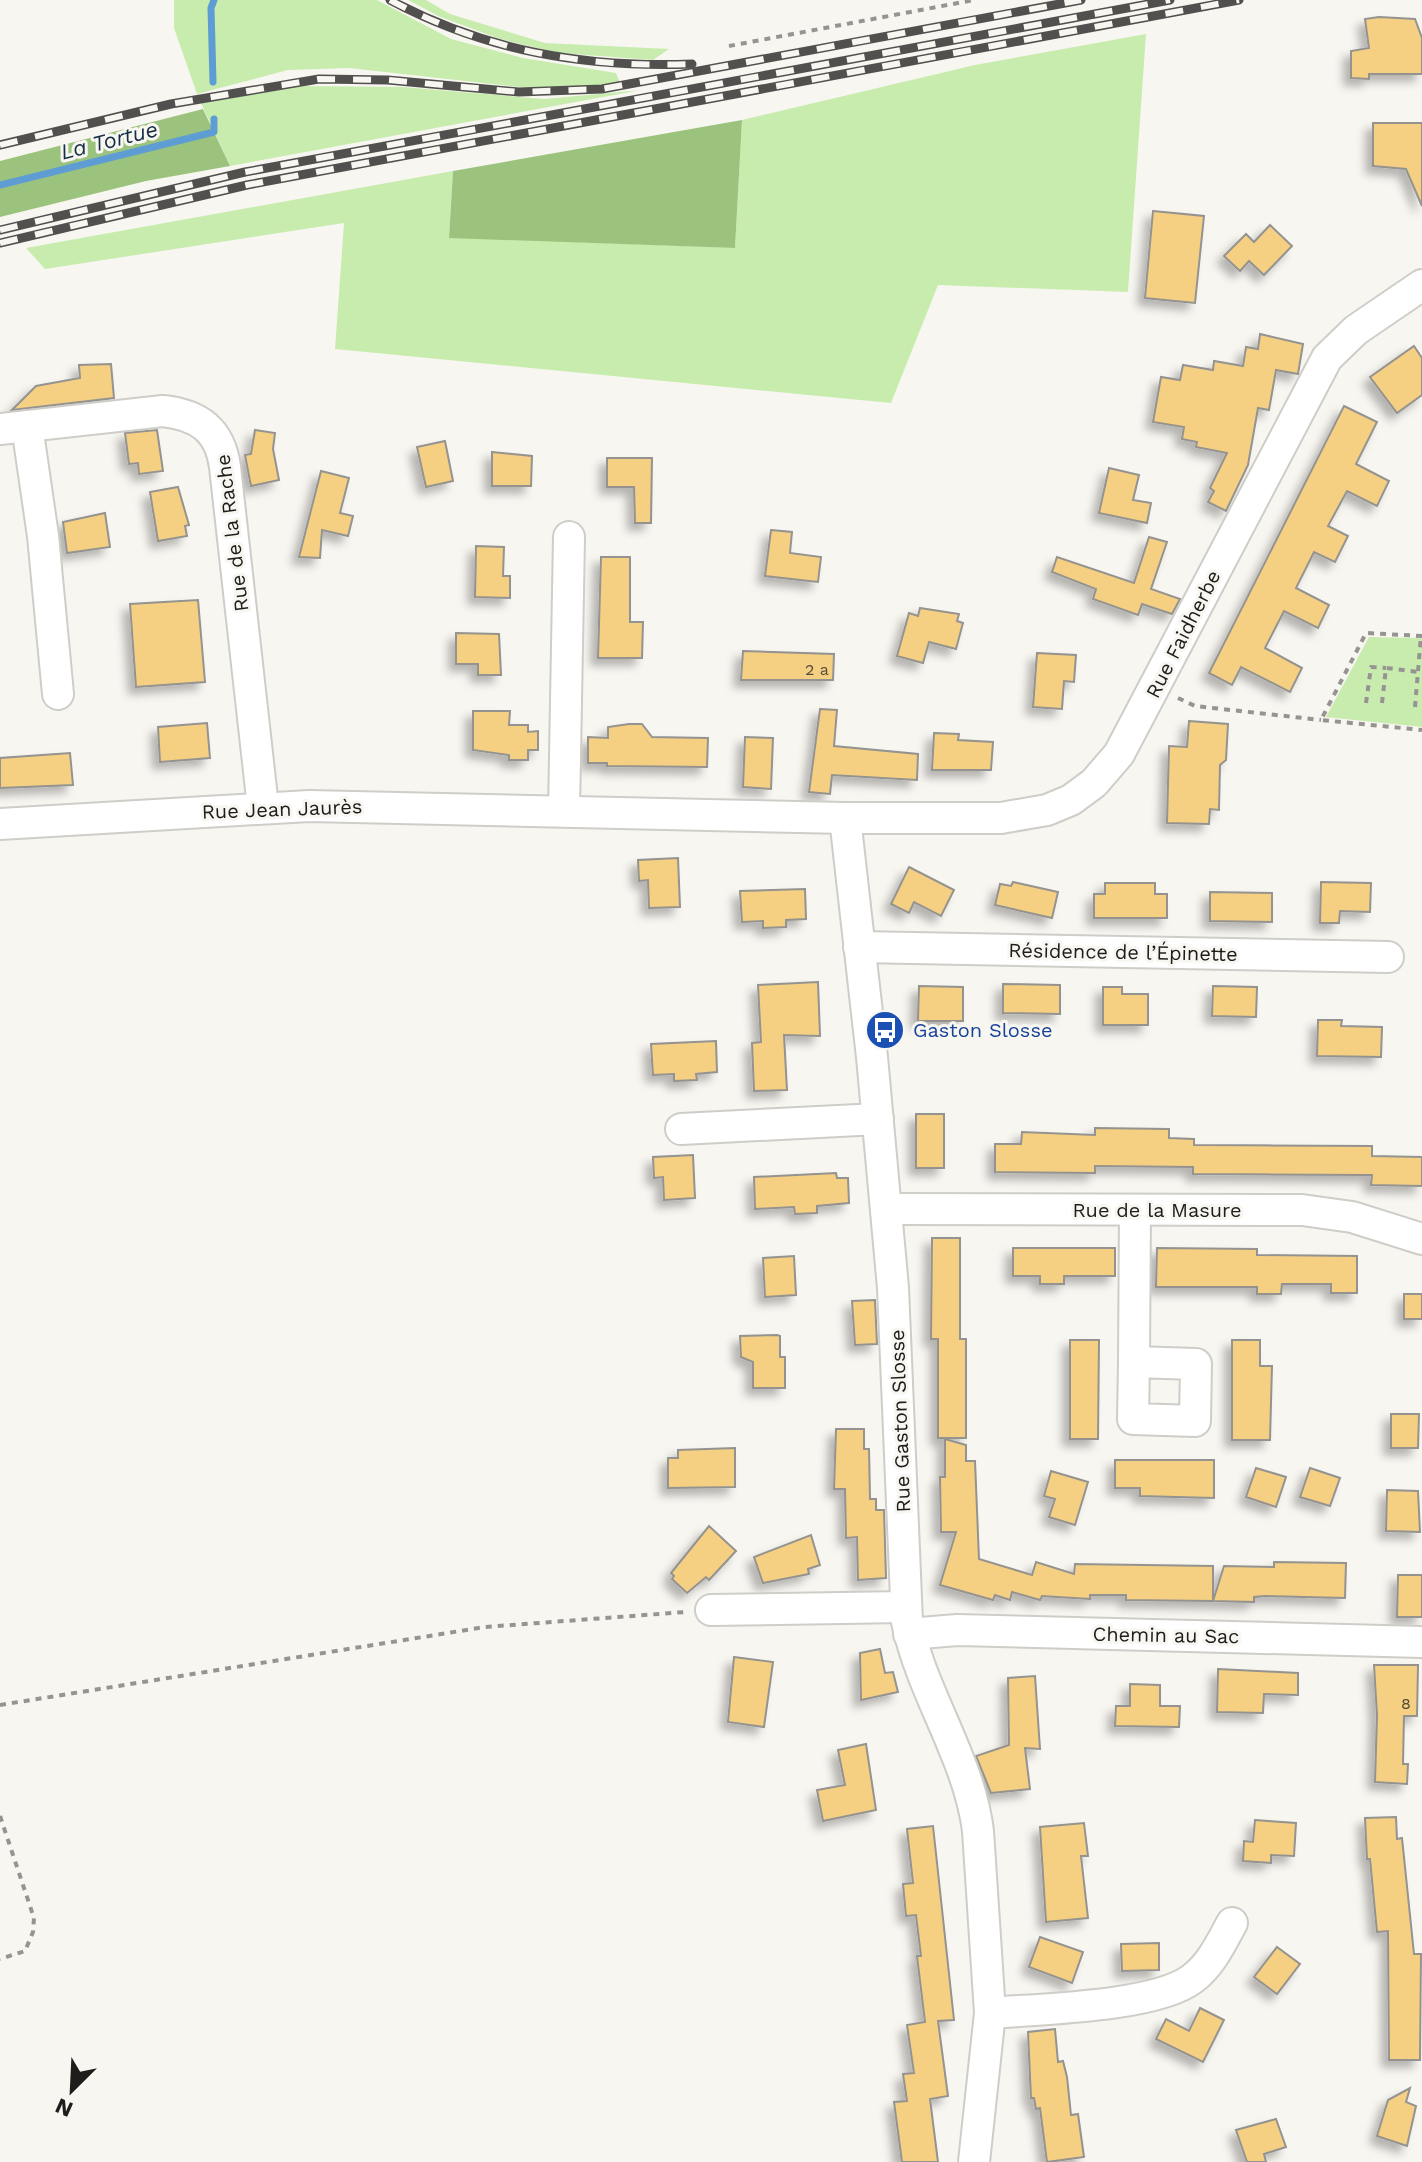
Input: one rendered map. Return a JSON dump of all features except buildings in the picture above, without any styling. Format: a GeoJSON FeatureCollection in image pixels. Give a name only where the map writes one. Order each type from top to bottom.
{"type":"FeatureCollection","features":[{"type":"Feature","properties":{"kind":"street","name":"Rue Faidherbe"},"geometry":{"type":"LineString","coordinates":[[845,818],[1001,818],[1060,804],[1084,791],[1112,764],[1155,688],[1320,368],[1356,330],[1422,285]]}},
{"type":"Feature","properties":{"kind":"street","name":"Rue de la Rache"},"geometry":{"type":"LineString","coordinates":[[14,427],[163,411],[177,413],[206,425],[223,453],[263,807]]}},
{"type":"Feature","properties":{"kind":"street"},"geometry":{"type":"LineString","coordinates":[[14,427],[43,536],[58,694]]}},
{"type":"Feature","properties":{"kind":"street"},"geometry":{"type":"LineString","coordinates":[[564,811],[569,537]]}},
{"type":"Feature","properties":{"kind":"street","name":"Rue Jean Jaurès"},"geometry":{"type":"LineString","coordinates":[[0,824],[263,807],[845,818]]}},
{"type":"Feature","properties":{"kind":"street","name":"Rue Gaston Slosse"},"geometry":{"type":"LineString","coordinates":[[845,818],[878,1119],[897,1333],[908,1621],[976,1816],[990,2013],[974,2162]]}},
{"type":"Feature","properties":{"kind":"street","name":"Résidence de l’Épinette"},"geometry":{"type":"LineString","coordinates":[[859,947],[1388,957]]}},
{"type":"Feature","properties":{"kind":"street"},"geometry":{"type":"LineString","coordinates":[[681,1129],[878,1119]]}},
{"type":"Feature","properties":{"kind":"street","name":"Rue de la Masure"},"geometry":{"type":"LineString","coordinates":[[887,1209],[1317,1211],[1370,1222],[1422,1239]]}},
{"type":"Feature","properties":{"kind":"street"},"geometry":{"type":"LineString","coordinates":[[1134,1362],[1135,1210]]}},
{"type":"Feature","properties":{"kind":"street","name":"Chemin au Sac"},"geometry":{"type":"LineString","coordinates":[[711,1610],[908,1621],[957,1630],[1422,1642]]}},
{"type":"Feature","properties":{"kind":"street"},"geometry":{"type":"LineString","coordinates":[[990,2013],[1167,1992],[1202,1971],[1232,1923]]}},
{"type":"Feature","properties":{"kind":"path"},"geometry":{"type":"LineString","coordinates":[[729,46],[974,0]]}},
{"type":"Feature","properties":{"kind":"path"},"geometry":{"type":"LineString","coordinates":[[1321,720],[1366,633],[1422,636],[1415,707]]}},
{"type":"Feature","properties":{"kind":"path"},"geometry":{"type":"LineString","coordinates":[[1366,703],[1371,667],[1418,672]]}},
{"type":"Feature","properties":{"kind":"path"},"geometry":{"type":"LineString","coordinates":[[1382,703],[1386,668]]}},
{"type":"Feature","properties":{"kind":"path"},"geometry":{"type":"LineString","coordinates":[[1155,688],[1195,706],[1422,730]]}},
{"type":"Feature","properties":{"kind":"path"},"geometry":{"type":"LineString","coordinates":[[0,1705],[33,1697],[485,1627],[711,1610]]}},
{"type":"Feature","properties":{"kind":"path"},"geometry":{"type":"LineString","coordinates":[[0,1816],[34,1918],[33,1932],[25,1951],[0,1959]]}},
{"type":"Feature","properties":{"kind":"green space"},"geometry":{"type":"Polygon","coordinates":[[[174,0],[377,0],[451,39],[523,58],[616,73],[620,83],[546,90],[349,68],[288,70],[197,94],[174,28],[174,0]]]}},
{"type":"Feature","properties":{"kind":"green space"},"geometry":{"type":"Polygon","coordinates":[[[408,0],[426,0],[450,14],[545,43],[669,49],[653,60],[559,53],[500,39],[438,16],[408,0]]]}},
{"type":"Feature","properties":{"kind":"green space"},"geometry":{"type":"Polygon","coordinates":[[[1146,34],[1128,292],[938,285],[891,403],[335,349],[344,223],[45,269],[26,248],[453,171],[449,237],[735,248],[742,120],[975,65],[1146,34]]]}},
{"type":"Feature","properties":{"kind":"green space"},"geometry":{"type":"Polygon","coordinates":[[[304,86],[403,87],[544,99],[641,90],[230,166],[201,103],[304,86]]]}},
{"type":"Feature","properties":{"kind":"green space"},"geometry":{"type":"Polygon","coordinates":[[[203,109],[230,166],[146,181],[0,217],[0,161],[203,109]]]}},
{"type":"Feature","properties":{"kind":"green space"},"geometry":{"type":"Polygon","coordinates":[[[742,120],[735,248],[449,238],[453,171],[742,120]]]}},
{"type":"Feature","properties":{"kind":"green space"},"geometry":{"type":"Polygon","coordinates":[[[1369,637],[1422,638],[1422,727],[1326,717],[1369,637]]]}},
{"type":"Feature","properties":{"kind":"waterway","name":"La Tortue"},"geometry":{"type":"LineString","coordinates":[[213,82],[211,8],[214,0]]}},
{"type":"Feature","properties":{"kind":"waterway","name":"La Tortue"},"geometry":{"type":"LineString","coordinates":[[0,185],[214,132],[214,119]]}},
{"type":"Feature","properties":{"kind":"railway"},"geometry":{"type":"LineString","coordinates":[[390,0],[462,32],[536,53],[613,63],[692,64]]}},
{"type":"Feature","properties":{"kind":"railway"},"geometry":{"type":"LineString","coordinates":[[0,145],[171,104],[319,79],[388,80],[519,92],[602,89],[1081,0]]}},
{"type":"Feature","properties":{"kind":"railway"},"geometry":{"type":"LineString","coordinates":[[0,230],[245,172],[1170,0]]}},
{"type":"Feature","properties":{"kind":"railway"},"geometry":{"type":"LineString","coordinates":[[0,243],[247,185],[1239,0]]}},
{"type":"Feature","properties":{"kind":"place","name":"Gaston Slosse"},"geometry":{"type":"Point","coordinates":[885,1030]}}]}
